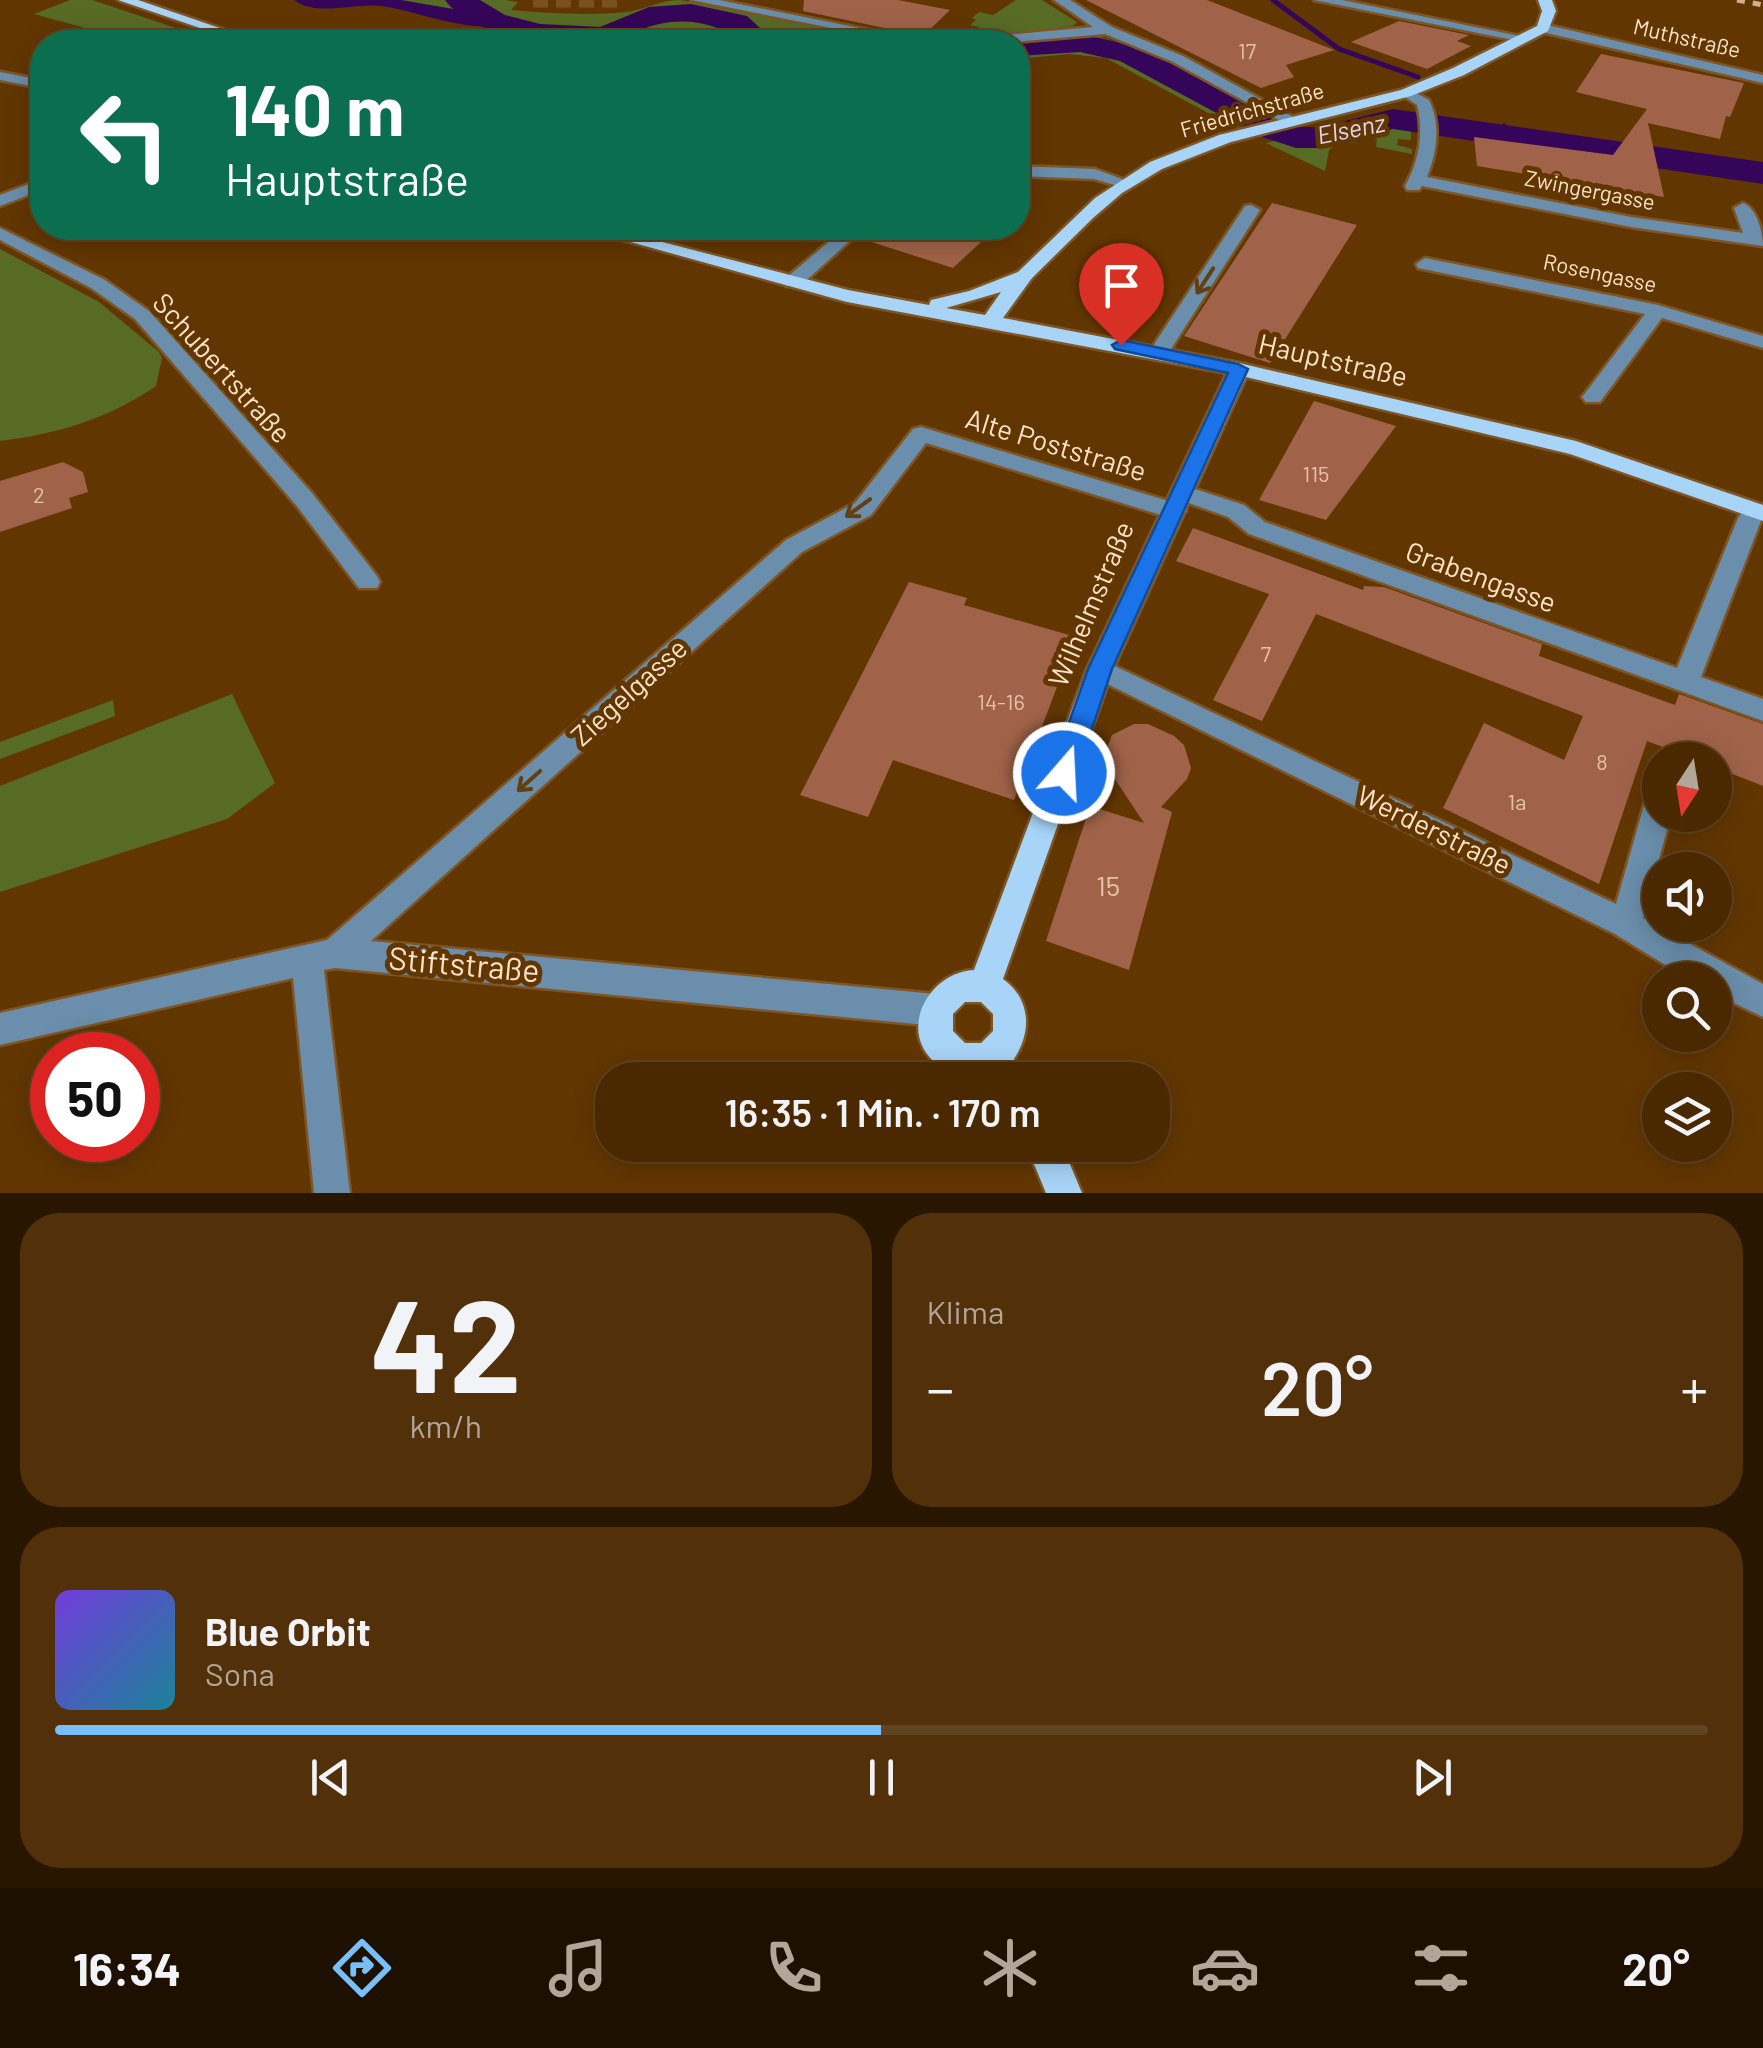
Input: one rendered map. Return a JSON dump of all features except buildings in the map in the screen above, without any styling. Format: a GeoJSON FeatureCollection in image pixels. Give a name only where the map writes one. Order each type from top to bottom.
{"type":"FeatureCollection","features":[{"type":"Feature","properties":{"kind":"main road"},"geometry":{"type":"LineString","coordinates":[[126,0],[215,30]]}},
{"type":"Feature","properties":{"kind":"main road"},"geometry":{"type":"LineString","coordinates":[[1544,28],[1548,18],[1545,0]]}},
{"type":"Feature","properties":{"kind":"main road","name":"Friedrichstraße"},"geometry":{"type":"LineString","coordinates":[[992,320],[1028,273],[1090,210],[1125,183],[1170,160],[1252,132],[1407,93],[1544,28]]}},
{"type":"Feature","properties":{"kind":"main road","name":"Hauptstraße"},"geometry":{"type":"LineString","coordinates":[[634,240],[792,282],[1159,352],[1576,448],[1756,515]]}},
{"type":"Feature","properties":{"kind":"main road"},"geometry":{"type":"LineString","coordinates":[[905,306],[963,300],[1028,273]]}},
{"type":"Feature","properties":{"kind":"main road","name":"Wilhelmstraße"},"geometry":{"type":"LineString","coordinates":[[984,987],[1100,669],[1238,369]]}},
{"type":"Feature","properties":{"kind":"main road"},"geometry":{"type":"LineString","coordinates":[[983,1062],[953,1053],[938,1036],[936,1010],[949,992],[960,986],[984,987],[999,996],[1011,1017],[1001,1062]]}},
{"type":"Feature","properties":{"kind":"main road"},"geometry":{"type":"LineString","coordinates":[[1051,1162],[1064,1193]]}},
{"type":"Feature","properties":{"kind":"street"},"geometry":{"type":"LineString","coordinates":[[698,0],[858,30]]}},
{"type":"Feature","properties":{"kind":"street"},"geometry":{"type":"LineString","coordinates":[[1061,0],[1107,30],[1178,59],[1288,124]]}},
{"type":"Feature","properties":{"kind":"street"},"geometry":{"type":"LineString","coordinates":[[1321,0],[1523,38]]}},
{"type":"Feature","properties":{"kind":"street","name":"Muthstraße"},"geometry":{"type":"LineString","coordinates":[[1544,28],[1763,78]]}},
{"type":"Feature","properties":{"kind":"street"},"geometry":{"type":"LineString","coordinates":[[1030,37],[1107,30]]}},
{"type":"Feature","properties":{"kind":"street"},"geometry":{"type":"LineString","coordinates":[[0,76],[30,82]]}},
{"type":"Feature","properties":{"kind":"street","name":"Zwingergasse"},"geometry":{"type":"LineString","coordinates":[[1407,93],[1424,102],[1428,124],[1415,183],[1631,222],[1759,240]]}},
{"type":"Feature","properties":{"kind":"street"},"geometry":{"type":"LineString","coordinates":[[1030,170],[1080,172],[1125,183]]}},
{"type":"Feature","properties":{"kind":"street"},"geometry":{"type":"LineString","coordinates":[[0,201],[30,189]]}},
{"type":"Feature","properties":{"kind":"street","name":"Zwingergasse"},"geometry":{"type":"LineString","coordinates":[[1743,208],[1759,240]]}},
{"type":"Feature","properties":{"kind":"street"},"geometry":{"type":"LineString","coordinates":[[1159,352],[1251,210]]}},
{"type":"Feature","properties":{"kind":"street","name":"Schubertstraße"},"geometry":{"type":"LineString","coordinates":[[0,232],[98,284],[142,315],[304,499],[368,582]]}},
{"type":"Feature","properties":{"kind":"street"},"geometry":{"type":"LineString","coordinates":[[792,282],[842,240]]}},
{"type":"Feature","properties":{"kind":"street","name":"Rosengasse"},"geometry":{"type":"LineString","coordinates":[[1425,264],[1658,311],[1763,342]]}},
{"type":"Feature","properties":{"kind":"street"},"geometry":{"type":"LineString","coordinates":[[1593,397],[1658,311]]}},
{"type":"Feature","properties":{"kind":"street","name":"Alte Poststraße"},"geometry":{"type":"LineString","coordinates":[[921,434],[1178,502]]}},
{"type":"Feature","properties":{"kind":"street","name":"Ziegelgasse"},"geometry":{"type":"LineString","coordinates":[[321,957],[794,546],[863,510],[921,434]]}},
{"type":"Feature","properties":{"kind":"street","name":"Grabengasse"},"geometry":{"type":"LineString","coordinates":[[1178,502],[1236,511],[1257,528],[1763,710]]}},
{"type":"Feature","properties":{"kind":"street"},"geometry":{"type":"LineString","coordinates":[[1686,680],[1756,515]]}},
{"type":"Feature","properties":{"kind":"street","name":"Werderstraße"},"geometry":{"type":"LineString","coordinates":[[1100,669],[1626,924],[1763,1001]]}},
{"type":"Feature","properties":{"kind":"street"},"geometry":{"type":"LineString","coordinates":[[1626,924],[1652,832]]}},
{"type":"Feature","properties":{"kind":"street"},"geometry":{"type":"LineString","coordinates":[[321,957],[332,1193]]}},
{"type":"Feature","properties":{"kind":"street","name":"Stiftstraße"},"geometry":{"type":"LineString","coordinates":[[0,1029],[321,957],[936,1010]]}},
{"type":"Feature","properties":{"kind":"green space"},"geometry":{"type":"Polygon","coordinates":[[[70,0],[92,0],[176,28],[92,30],[34,14],[70,0]]]}},
{"type":"Feature","properties":{"kind":"green space"},"geometry":{"type":"Polygon","coordinates":[[[294,0],[505,0],[518,2],[511,10],[582,14],[625,12],[680,0],[836,30],[516,30],[497,22],[448,18],[370,1],[347,5],[294,0]]]}},
{"type":"Feature","properties":{"kind":"green space"},"geometry":{"type":"Polygon","coordinates":[[[1016,0],[1042,0],[1077,22],[1073,26],[1030,31],[977,30],[979,27],[970,25],[979,12],[993,15],[1016,0]]]}},
{"type":"Feature","properties":{"kind":"green space"},"geometry":{"type":"Polygon","coordinates":[[[1092,35],[1136,48],[1185,69],[1269,120],[1236,128],[1106,58],[1069,54],[1030,58],[1030,40],[1092,35]]]}},
{"type":"Feature","properties":{"kind":"green space"},"geometry":{"type":"Polygon","coordinates":[[[1397,123],[1411,125],[1411,140],[1398,139],[1397,145],[1412,149],[1412,154],[1376,147],[1377,139],[1360,136],[1356,143],[1341,141],[1329,150],[1325,171],[1266,143],[1283,139],[1318,146],[1397,123]]]}},
{"type":"Feature","properties":{"kind":"green space"},"geometry":{"type":"Polygon","coordinates":[[[0,249],[99,302],[159,352],[162,358],[156,386],[119,408],[81,423],[0,441],[0,249]]]}},
{"type":"Feature","properties":{"kind":"green space"},"geometry":{"type":"Polygon","coordinates":[[[232,694],[275,783],[227,819],[0,892],[0,786],[232,694]]]}},
{"type":"Feature","properties":{"kind":"green space"},"geometry":{"type":"Polygon","coordinates":[[[113,700],[115,716],[0,759],[0,742],[113,700]]]}},
{"type":"Feature","properties":{"kind":"waterway"},"geometry":{"type":"LineString","coordinates":[[303,0],[347,4],[378,0],[448,16],[494,21]]}},
{"type":"Feature","properties":{"kind":"waterway","name":"Elsenz"},"geometry":{"type":"LineString","coordinates":[[460,0],[494,21],[528,30]]}},
{"type":"Feature","properties":{"kind":"waterway"},"geometry":{"type":"LineString","coordinates":[[1273,0],[1339,49],[1418,77]]}},
{"type":"Feature","properties":{"kind":"waterway","name":"Elsenz"},"geometry":{"type":"LineString","coordinates":[[618,30],[649,16],[691,13],[736,22],[746,30]]}},
{"type":"Feature","properties":{"kind":"waterway","name":"Elsenz"},"geometry":{"type":"LineString","coordinates":[[1030,45],[1080,43],[1131,55],[1264,125],[1296,137],[1333,135],[1393,119],[1763,173]]}},
{"type":"Feature","properties":{"kind":"waterway"},"geometry":{"type":"LineString","coordinates":[[1504,126],[1511,134]]}},
{"type":"Feature","properties":{"kind":"tunnel"},"geometry":{"type":"LineString","coordinates":[[533,0],[622,0]]}},
{"type":"Feature","properties":{"kind":"railway"},"geometry":{"type":"LineString","coordinates":[[1737,0],[1763,5]]}},
{"type":"Feature","properties":{"kind":"route"},"geometry":{"type":"LineString","coordinates":[[1064,773],[1100,669],[1238,369],[1121,345]]}}]}
